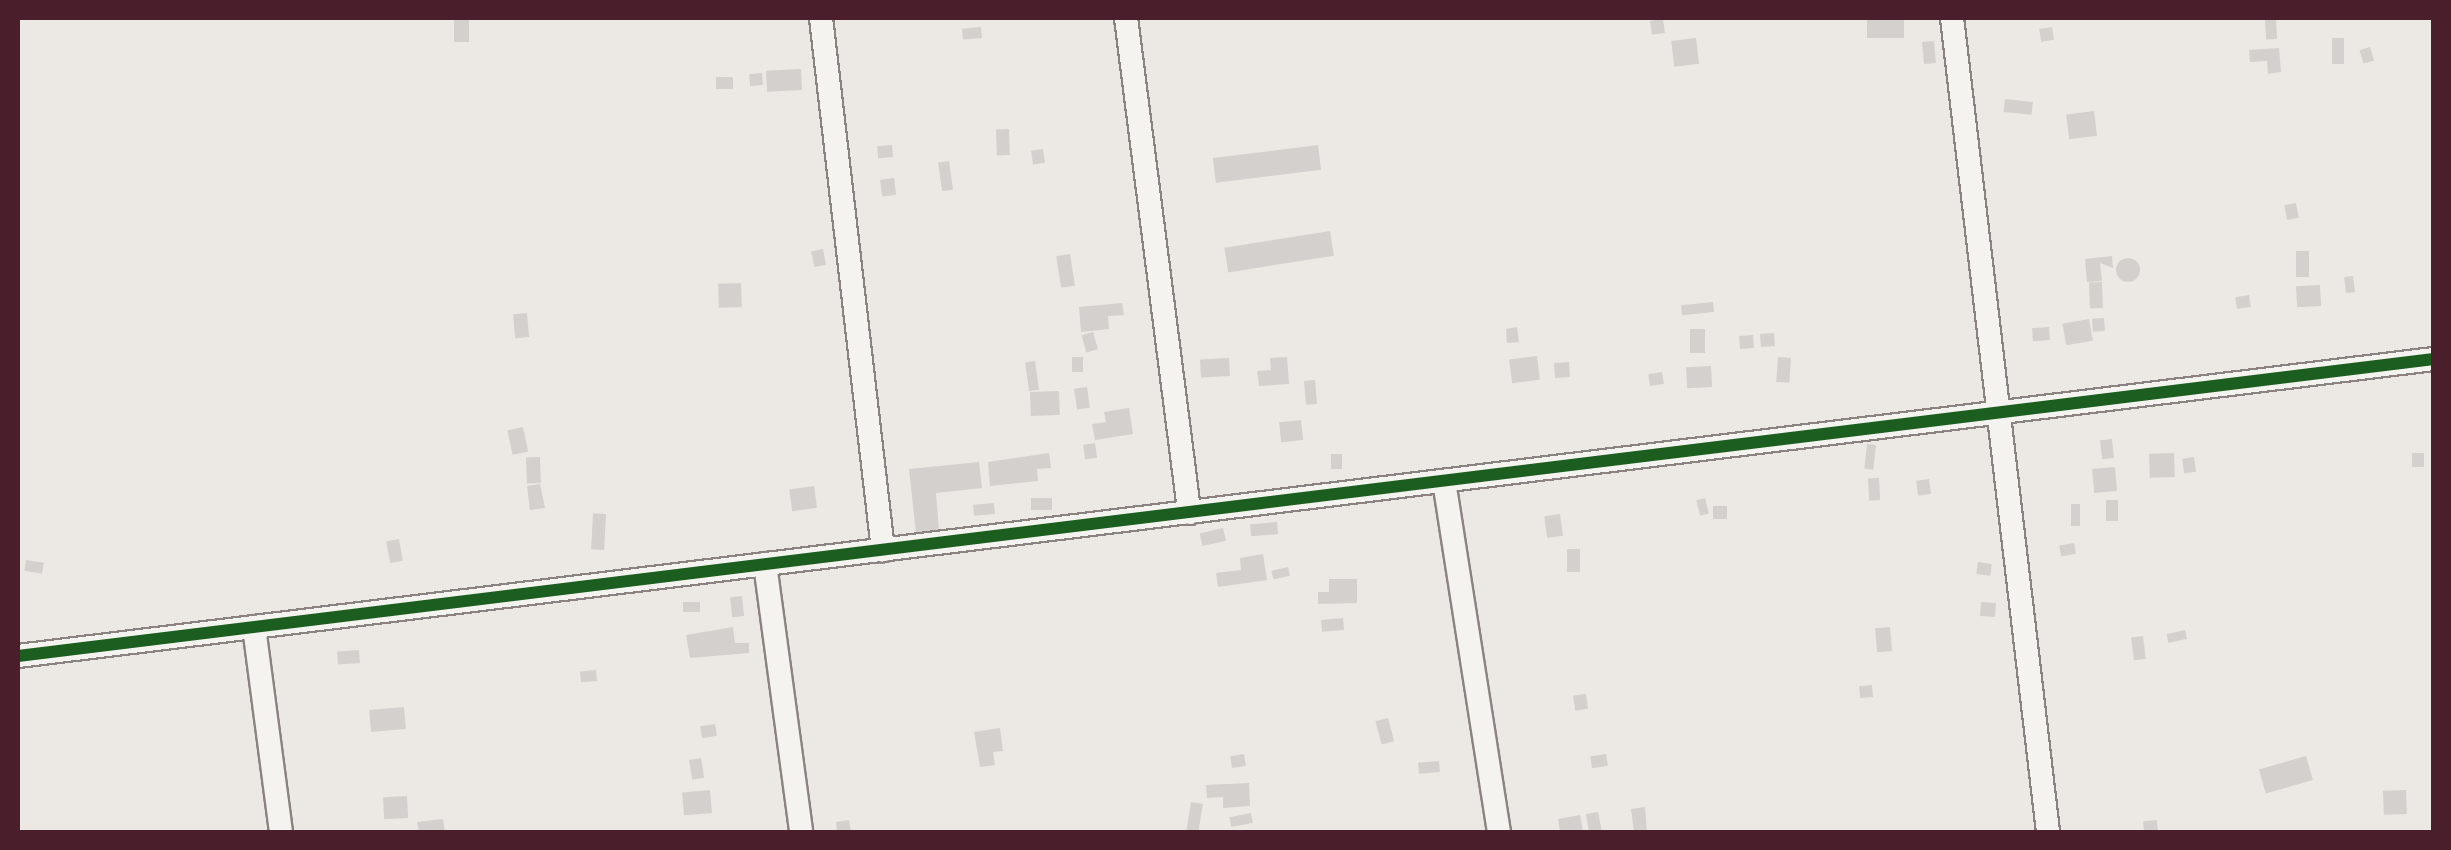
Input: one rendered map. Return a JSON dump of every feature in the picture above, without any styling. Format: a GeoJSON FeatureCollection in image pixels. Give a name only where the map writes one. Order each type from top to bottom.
{"type":"FeatureCollection","features":[{"type":"Feature","properties":{"kind":"street"},"geometry":{"type":"LineString","coordinates":[[820,18],[884,550]]}},
{"type":"Feature","properties":{"kind":"street"},"geometry":{"type":"LineString","coordinates":[[1126,18],[1189,512]]}},
{"type":"Feature","properties":{"kind":"street"},"geometry":{"type":"LineString","coordinates":[[1952,18],[2048,832]]}},
{"type":"Feature","properties":{"kind":"street"},"geometry":{"type":"LineString","coordinates":[[18,656],[2434,360]]}},
{"type":"Feature","properties":{"kind":"street"},"geometry":{"type":"LineString","coordinates":[[1444,481],[1499,832]]}},
{"type":"Feature","properties":{"kind":"street"},"geometry":{"type":"LineString","coordinates":[[765,564],[802,832]]}},
{"type":"Feature","properties":{"kind":"street"},"geometry":{"type":"LineString","coordinates":[[254,627],[281,832]]}},
{"type":"Feature","properties":{"kind":"building"},"geometry":{"type":"Polygon","coordinates":[[[454,18],[469,18],[469,42],[454,42],[454,18]]]}},
{"type":"Feature","properties":{"kind":"building"},"geometry":{"type":"Polygon","coordinates":[[[1867,18],[1904,18],[1904,38],[1867,38],[1867,18]]]}},
{"type":"Feature","properties":{"kind":"building"},"geometry":{"type":"Polygon","coordinates":[[[1663,19],[1665,33],[1652,35],[1650,21],[1663,19]]]}},
{"type":"Feature","properties":{"kind":"building"},"geometry":{"type":"Polygon","coordinates":[[[2276,19],[2277,39],[2266,40],[2265,20],[2276,19]]]}},
{"type":"Feature","properties":{"kind":"building"},"geometry":{"type":"Polygon","coordinates":[[[981,27],[982,38],[963,40],[962,29],[981,27]]]}},
{"type":"Feature","properties":{"kind":"building"},"geometry":{"type":"Polygon","coordinates":[[[2052,27],[2054,40],[2041,42],[2039,29],[2052,27]]]}},
{"type":"Feature","properties":{"kind":"building"},"geometry":{"type":"Polygon","coordinates":[[[1696,38],[1699,64],[1674,67],[1671,41],[1696,38]]]}},
{"type":"Feature","properties":{"kind":"building"},"geometry":{"type":"Polygon","coordinates":[[[2332,38],[2344,38],[2344,64],[2332,64],[2332,38]]]}},
{"type":"Feature","properties":{"kind":"building"},"geometry":{"type":"Polygon","coordinates":[[[1934,41],[1936,63],[1924,64],[1922,42],[1934,41]]]}},
{"type":"Feature","properties":{"kind":"building"},"geometry":{"type":"Polygon","coordinates":[[[2370,47],[2374,60],[2364,64],[2359,50],[2370,47]]]}},
{"type":"Feature","properties":{"kind":"building"},"geometry":{"type":"Polygon","coordinates":[[[2279,48],[2281,72],[2268,74],[2267,61],[2250,62],[2249,50],[2279,48]]]}},
{"type":"Feature","properties":{"kind":"building"},"geometry":{"type":"Polygon","coordinates":[[[801,69],[802,90],[767,92],[766,71],[801,69]]]}},
{"type":"Feature","properties":{"kind":"building"},"geometry":{"type":"Polygon","coordinates":[[[762,73],[763,85],[750,86],[749,74],[762,73]]]}},
{"type":"Feature","properties":{"kind":"building"},"geometry":{"type":"Polygon","coordinates":[[[716,77],[733,77],[733,89],[716,89],[716,77]]]}},
{"type":"Feature","properties":{"kind":"building"},"geometry":{"type":"Polygon","coordinates":[[[2005,99],[2033,102],[2031,115],[2004,112],[2005,99]]]}},
{"type":"Feature","properties":{"kind":"building"},"geometry":{"type":"Polygon","coordinates":[[[2094,111],[2097,136],[2069,139],[2066,114],[2094,111]]]}},
{"type":"Feature","properties":{"kind":"building"},"geometry":{"type":"Polygon","coordinates":[[[996,129],[1009,129],[1010,155],[997,155],[996,129]]]}},
{"type":"Feature","properties":{"kind":"building"},"geometry":{"type":"Polygon","coordinates":[[[892,145],[893,157],[878,158],[877,146],[892,145]]]}},
{"type":"Feature","properties":{"kind":"building"},"geometry":{"type":"Polygon","coordinates":[[[1318,145],[1321,170],[1216,183],[1213,158],[1318,145]]]}},
{"type":"Feature","properties":{"kind":"building"},"geometry":{"type":"Polygon","coordinates":[[[1043,149],[1045,163],[1033,165],[1031,151],[1043,149]]]}},
{"type":"Feature","properties":{"kind":"building"},"geometry":{"type":"Polygon","coordinates":[[[949,161],[953,190],[942,191],[938,163],[949,161]]]}},
{"type":"Feature","properties":{"kind":"building"},"geometry":{"type":"Polygon","coordinates":[[[894,178],[896,195],[882,197],[880,180],[894,178]]]}},
{"type":"Feature","properties":{"kind":"building"},"geometry":{"type":"Polygon","coordinates":[[[2296,203],[2299,218],[2287,220],[2284,205],[2296,203]]]}},
{"type":"Feature","properties":{"kind":"building"},"geometry":{"type":"Polygon","coordinates":[[[1330,231],[1334,256],[1228,272],[1224,248],[1330,231]]]}},
{"type":"Feature","properties":{"kind":"building"},"geometry":{"type":"Polygon","coordinates":[[[823,249],[826,265],[814,267],[811,251],[823,249]]]}},
{"type":"Feature","properties":{"kind":"building"},"geometry":{"type":"Polygon","coordinates":[[[2296,251],[2309,251],[2309,277],[2296,277],[2296,251]]]}},
{"type":"Feature","properties":{"kind":"building"},"geometry":{"type":"Polygon","coordinates":[[[1070,254],[1075,286],[1061,288],[1056,256],[1070,254]]]}},
{"type":"Feature","properties":{"kind":"building"},"geometry":{"type":"Polygon","coordinates":[[[2112,256],[2113,268],[2100,263],[2102,281],[2087,282],[2085,259],[2112,256]]]}},
{"type":"Feature","properties":{"kind":"building"},"geometry":{"type":"Polygon","coordinates":[[[2128,258],[2140,270],[2128,282],[2116,270],[2128,258]]]}},
{"type":"Feature","properties":{"kind":"building"},"geometry":{"type":"Polygon","coordinates":[[[2353,276],[2355,292],[2346,293],[2344,277],[2353,276]]]}},
{"type":"Feature","properties":{"kind":"building"},"geometry":{"type":"Polygon","coordinates":[[[2089,282],[2102,282],[2103,308],[2090,308],[2089,282]]]}},
{"type":"Feature","properties":{"kind":"building"},"geometry":{"type":"Polygon","coordinates":[[[741,283],[742,307],[719,308],[718,284],[741,283]]]}},
{"type":"Feature","properties":{"kind":"building"},"geometry":{"type":"Polygon","coordinates":[[[2320,285],[2321,306],[2297,307],[2296,286],[2320,285]]]}},
{"type":"Feature","properties":{"kind":"building"},"geometry":{"type":"Polygon","coordinates":[[[2249,295],[2251,307],[2237,309],[2235,297],[2249,295]]]}},
{"type":"Feature","properties":{"kind":"building"},"geometry":{"type":"Polygon","coordinates":[[[1713,302],[1714,312],[1682,315],[1681,305],[1713,302]]]}},
{"type":"Feature","properties":{"kind":"building"},"geometry":{"type":"Polygon","coordinates":[[[1122,303],[1124,315],[1108,316],[1109,329],[1081,332],[1079,307],[1122,303]]]}},
{"type":"Feature","properties":{"kind":"building"},"geometry":{"type":"Polygon","coordinates":[[[527,313],[529,337],[515,338],[513,314],[527,313]]]}},
{"type":"Feature","properties":{"kind":"building"},"geometry":{"type":"Polygon","coordinates":[[[2104,318],[2105,331],[2093,332],[2092,319],[2104,318]]]}},
{"type":"Feature","properties":{"kind":"building"},"geometry":{"type":"Polygon","coordinates":[[[2089,319],[2093,341],[2066,345],[2062,324],[2089,319]]]}},
{"type":"Feature","properties":{"kind":"building"},"geometry":{"type":"Polygon","coordinates":[[[1517,327],[1519,342],[1507,343],[1506,329],[1517,327]]]}},
{"type":"Feature","properties":{"kind":"building"},"geometry":{"type":"Polygon","coordinates":[[[2049,327],[2050,340],[2033,341],[2032,328],[2049,327]]]}},
{"type":"Feature","properties":{"kind":"building"},"geometry":{"type":"Polygon","coordinates":[[[1690,329],[1705,329],[1705,353],[1690,353],[1690,329]]]}},
{"type":"Feature","properties":{"kind":"building"},"geometry":{"type":"Polygon","coordinates":[[[1093,332],[1098,349],[1086,353],[1081,335],[1093,332]]]}},
{"type":"Feature","properties":{"kind":"building"},"geometry":{"type":"Polygon","coordinates":[[[1774,333],[1775,346],[1761,347],[1760,334],[1774,333]]]}},
{"type":"Feature","properties":{"kind":"building"},"geometry":{"type":"Polygon","coordinates":[[[1753,335],[1754,348],[1740,349],[1739,336],[1753,335]]]}},
{"type":"Feature","properties":{"kind":"building"},"geometry":{"type":"Polygon","coordinates":[[[1537,356],[1540,380],[1512,383],[1509,359],[1537,356]]]}},
{"type":"Feature","properties":{"kind":"building"},"geometry":{"type":"Polygon","coordinates":[[[1072,357],[1083,357],[1083,372],[1072,372],[1072,357]]]}},
{"type":"Feature","properties":{"kind":"building"},"geometry":{"type":"Polygon","coordinates":[[[1287,357],[1289,384],[1259,386],[1257,371],[1271,370],[1270,358],[1287,357]]]}},
{"type":"Feature","properties":{"kind":"building"},"geometry":{"type":"Polygon","coordinates":[[[1778,357],[1791,358],[1789,383],[1776,382],[1778,357]]]}},
{"type":"Feature","properties":{"kind":"building"},"geometry":{"type":"Polygon","coordinates":[[[1229,358],[1230,376],[1201,377],[1200,360],[1229,358]]]}},
{"type":"Feature","properties":{"kind":"building"},"geometry":{"type":"Polygon","coordinates":[[[1035,361],[1039,390],[1029,391],[1025,362],[1035,361]]]}},
{"type":"Feature","properties":{"kind":"building"},"geometry":{"type":"Polygon","coordinates":[[[1569,362],[1570,377],[1555,378],[1554,363],[1569,362]]]}},
{"type":"Feature","properties":{"kind":"building"},"geometry":{"type":"Polygon","coordinates":[[[1711,366],[1712,387],[1687,388],[1686,367],[1711,366]]]}},
{"type":"Feature","properties":{"kind":"building"},"geometry":{"type":"Polygon","coordinates":[[[1662,372],[1664,384],[1650,386],[1648,374],[1662,372]]]}},
{"type":"Feature","properties":{"kind":"building"},"geometry":{"type":"Polygon","coordinates":[[[1315,380],[1317,404],[1306,405],[1304,381],[1315,380]]]}},
{"type":"Feature","properties":{"kind":"building"},"geometry":{"type":"Polygon","coordinates":[[[1087,387],[1090,408],[1077,410],[1074,389],[1087,387]]]}},
{"type":"Feature","properties":{"kind":"building"},"geometry":{"type":"Polygon","coordinates":[[[1059,391],[1060,415],[1031,416],[1030,392],[1059,391]]]}},
{"type":"Feature","properties":{"kind":"building"},"geometry":{"type":"Polygon","coordinates":[[[1129,408],[1133,434],[1095,440],[1092,424],[1106,422],[1104,412],[1129,408]]]}},
{"type":"Feature","properties":{"kind":"building"},"geometry":{"type":"Polygon","coordinates":[[[1301,420],[1303,440],[1281,442],[1279,422],[1301,420]]]}},
{"type":"Feature","properties":{"kind":"building"},"geometry":{"type":"Polygon","coordinates":[[[523,427],[528,451],[513,455],[507,430],[523,427]]]}},
{"type":"Feature","properties":{"kind":"building"},"geometry":{"type":"Polygon","coordinates":[[[2112,439],[2114,458],[2102,459],[2100,440],[2112,439]]]}},
{"type":"Feature","properties":{"kind":"building"},"geometry":{"type":"Polygon","coordinates":[[[1095,443],[1097,458],[1085,460],[1083,445],[1095,443]]]}},
{"type":"Feature","properties":{"kind":"building"},"geometry":{"type":"Polygon","coordinates":[[[1867,444],[1876,445],[1873,470],[1864,469],[1867,444]]]}},
{"type":"Feature","properties":{"kind":"building"},"geometry":{"type":"Polygon","coordinates":[[[1049,453],[1051,468],[1037,469],[1038,481],[990,486],[988,462],[1049,453]]]}},
{"type":"Feature","properties":{"kind":"building"},"geometry":{"type":"Polygon","coordinates":[[[2174,453],[2175,477],[2150,478],[2149,454],[2174,453]]]}},
{"type":"Feature","properties":{"kind":"building"},"geometry":{"type":"Polygon","coordinates":[[[2412,453],[2424,453],[2424,467],[2412,467],[2412,453]]]}},
{"type":"Feature","properties":{"kind":"building"},"geometry":{"type":"Polygon","coordinates":[[[1331,454],[1342,454],[1342,469],[1331,469],[1331,454]]]}},
{"type":"Feature","properties":{"kind":"building"},"geometry":{"type":"Polygon","coordinates":[[[526,457],[540,457],[541,483],[527,483],[526,457]]]}},
{"type":"Feature","properties":{"kind":"building"},"geometry":{"type":"Polygon","coordinates":[[[2194,457],[2196,472],[2184,474],[2182,459],[2194,457]]]}},
{"type":"Feature","properties":{"kind":"building"},"geometry":{"type":"Polygon","coordinates":[[[979,462],[982,488],[936,493],[939,530],[916,533],[909,469],[979,462]]]}},
{"type":"Feature","properties":{"kind":"building"},"geometry":{"type":"Polygon","coordinates":[[[2115,467],[2117,491],[2094,493],[2092,469],[2115,467]]]}},
{"type":"Feature","properties":{"kind":"building"},"geometry":{"type":"Polygon","coordinates":[[[1879,478],[1880,500],[1869,501],[1868,479],[1879,478]]]}},
{"type":"Feature","properties":{"kind":"building"},"geometry":{"type":"Polygon","coordinates":[[[1929,479],[1931,494],[1918,496],[1916,481],[1929,479]]]}},
{"type":"Feature","properties":{"kind":"building"},"geometry":{"type":"Polygon","coordinates":[[[540,484],[545,508],[530,510],[527,486],[540,484]]]}},
{"type":"Feature","properties":{"kind":"building"},"geometry":{"type":"Polygon","coordinates":[[[814,486],[817,508],[792,511],[789,489],[814,486]]]}},
{"type":"Feature","properties":{"kind":"building"},"geometry":{"type":"Polygon","coordinates":[[[1031,498],[1052,498],[1052,510],[1031,510],[1031,498]]]}},
{"type":"Feature","properties":{"kind":"building"},"geometry":{"type":"Polygon","coordinates":[[[1705,498],[1709,514],[1700,516],[1696,500],[1705,498]]]}},
{"type":"Feature","properties":{"kind":"building"},"geometry":{"type":"Polygon","coordinates":[[[2106,500],[2118,500],[2118,521],[2106,521],[2106,500]]]}},
{"type":"Feature","properties":{"kind":"building"},"geometry":{"type":"Polygon","coordinates":[[[994,503],[995,514],[974,516],[973,505],[994,503]]]}},
{"type":"Feature","properties":{"kind":"building"},"geometry":{"type":"Polygon","coordinates":[[[2071,504],[2080,504],[2080,526],[2071,526],[2071,504]]]}},
{"type":"Feature","properties":{"kind":"building"},"geometry":{"type":"Polygon","coordinates":[[[1713,506],[1727,506],[1727,519],[1713,519],[1713,506]]]}},
{"type":"Feature","properties":{"kind":"building"},"geometry":{"type":"Polygon","coordinates":[[[593,513],[606,514],[604,550],[591,549],[593,513]]]}},
{"type":"Feature","properties":{"kind":"building"},"geometry":{"type":"Polygon","coordinates":[[[1560,514],[1563,536],[1547,538],[1544,516],[1560,514]]]}},
{"type":"Feature","properties":{"kind":"building"},"geometry":{"type":"Polygon","coordinates":[[[1277,522],[1278,534],[1251,536],[1250,524],[1277,522]]]}},
{"type":"Feature","properties":{"kind":"building"},"geometry":{"type":"Polygon","coordinates":[[[1223,528],[1226,541],[1203,546],[1200,533],[1223,528]]]}},
{"type":"Feature","properties":{"kind":"building"},"geometry":{"type":"Polygon","coordinates":[[[399,539],[403,561],[390,563],[386,541],[399,539]]]}},
{"type":"Feature","properties":{"kind":"building"},"geometry":{"type":"Polygon","coordinates":[[[2074,543],[2076,554],[2061,556],[2059,546],[2074,543]]]}},
{"type":"Feature","properties":{"kind":"building"},"geometry":{"type":"Polygon","coordinates":[[[1567,549],[1580,549],[1580,572],[1567,572],[1567,549]]]}},
{"type":"Feature","properties":{"kind":"building"},"geometry":{"type":"Polygon","coordinates":[[[1263,554],[1267,580],[1218,587],[1216,573],[1241,570],[1240,558],[1263,554]]]}},
{"type":"Feature","properties":{"kind":"building"},"geometry":{"type":"Polygon","coordinates":[[[26,560],[44,563],[42,574],[24,571],[26,560]]]}},
{"type":"Feature","properties":{"kind":"building"},"geometry":{"type":"Polygon","coordinates":[[[1978,562],[1992,564],[1990,576],[1976,574],[1978,562]]]}},
{"type":"Feature","properties":{"kind":"building"},"geometry":{"type":"Polygon","coordinates":[[[1288,567],[1290,576],[1273,580],[1271,571],[1288,567]]]}},
{"type":"Feature","properties":{"kind":"building"},"geometry":{"type":"Polygon","coordinates":[[[1329,579],[1357,579],[1357,603],[1318,604],[1318,592],[1329,592],[1329,579]]]}},
{"type":"Feature","properties":{"kind":"building"},"geometry":{"type":"Polygon","coordinates":[[[742,596],[744,616],[732,617],[730,597],[742,596]]]}},
{"type":"Feature","properties":{"kind":"building"},"geometry":{"type":"Polygon","coordinates":[[[683,602],[700,602],[700,612],[683,612],[683,602]]]}},
{"type":"Feature","properties":{"kind":"building"},"geometry":{"type":"Polygon","coordinates":[[[1981,602],[1996,603],[1995,617],[1980,616],[1981,602]]]}},
{"type":"Feature","properties":{"kind":"building"},"geometry":{"type":"Polygon","coordinates":[[[1343,618],[1344,630],[1322,632],[1321,620],[1343,618]]]}},
{"type":"Feature","properties":{"kind":"building"},"geometry":{"type":"Polygon","coordinates":[[[733,627],[735,643],[749,643],[749,653],[690,658],[686,635],[733,627]]]}},
{"type":"Feature","properties":{"kind":"building"},"geometry":{"type":"Polygon","coordinates":[[[1890,627],[1892,651],[1877,652],[1875,628],[1890,627]]]}},
{"type":"Feature","properties":{"kind":"building"},"geometry":{"type":"Polygon","coordinates":[[[2185,630],[2187,639],[2169,643],[2166,634],[2185,630]]]}},
{"type":"Feature","properties":{"kind":"building"},"geometry":{"type":"Polygon","coordinates":[[[2143,636],[2146,659],[2134,660],[2131,637],[2143,636]]]}},
{"type":"Feature","properties":{"kind":"building"},"geometry":{"type":"Polygon","coordinates":[[[359,650],[360,663],[338,665],[337,652],[359,650]]]}},
{"type":"Feature","properties":{"kind":"building"},"geometry":{"type":"Polygon","coordinates":[[[596,670],[597,681],[581,682],[580,671],[596,670]]]}},
{"type":"Feature","properties":{"kind":"building"},"geometry":{"type":"Polygon","coordinates":[[[1872,685],[1873,697],[1860,698],[1859,686],[1872,685]]]}},
{"type":"Feature","properties":{"kind":"building"},"geometry":{"type":"Polygon","coordinates":[[[1586,694],[1588,709],[1575,711],[1573,696],[1586,694]]]}},
{"type":"Feature","properties":{"kind":"building"},"geometry":{"type":"Polygon","coordinates":[[[404,707],[406,729],[371,732],[369,710],[404,707]]]}},
{"type":"Feature","properties":{"kind":"building"},"geometry":{"type":"Polygon","coordinates":[[[1388,718],[1394,741],[1382,745],[1375,721],[1388,718]]]}},
{"type":"Feature","properties":{"kind":"building"},"geometry":{"type":"Polygon","coordinates":[[[715,724],[717,736],[702,738],[700,726],[715,724]]]}},
{"type":"Feature","properties":{"kind":"building"},"geometry":{"type":"Polygon","coordinates":[[[1000,728],[1003,751],[993,752],[995,765],[980,767],[974,732],[1000,728]]]}},
{"type":"Feature","properties":{"kind":"building"},"geometry":{"type":"Polygon","coordinates":[[[1244,754],[1246,766],[1232,768],[1230,756],[1244,754]]]}},
{"type":"Feature","properties":{"kind":"building"},"geometry":{"type":"Polygon","coordinates":[[[1606,754],[1608,766],[1592,768],[1590,757],[1606,754]]]}},
{"type":"Feature","properties":{"kind":"building"},"geometry":{"type":"Polygon","coordinates":[[[2306,756],[2313,780],[2266,794],[2259,770],[2306,756]]]}},
{"type":"Feature","properties":{"kind":"building"},"geometry":{"type":"Polygon","coordinates":[[[701,758],[704,778],[692,780],[689,760],[701,758]]]}},
{"type":"Feature","properties":{"kind":"building"},"geometry":{"type":"Polygon","coordinates":[[[1439,761],[1440,772],[1419,774],[1418,763],[1439,761]]]}},
{"type":"Feature","properties":{"kind":"building"},"geometry":{"type":"Polygon","coordinates":[[[1249,783],[1250,806],[1223,808],[1223,797],[1207,798],[1206,785],[1249,783]]]}},
{"type":"Feature","properties":{"kind":"building"},"geometry":{"type":"Polygon","coordinates":[[[710,790],[712,813],[684,815],[682,792],[710,790]]]}},
{"type":"Feature","properties":{"kind":"building"},"geometry":{"type":"Polygon","coordinates":[[[2406,790],[2407,814],[2384,815],[2383,791],[2406,790]]]}},
{"type":"Feature","properties":{"kind":"building"},"geometry":{"type":"Polygon","coordinates":[[[407,796],[408,818],[384,819],[383,797],[407,796]]]}},
{"type":"Feature","properties":{"kind":"building"},"geometry":{"type":"Polygon","coordinates":[[[1191,802],[1203,804],[1198,832],[1186,831],[1191,802]]]}},
{"type":"Feature","properties":{"kind":"building"},"geometry":{"type":"Polygon","coordinates":[[[1645,807],[1647,832],[1634,832],[1631,809],[1645,807]]]}},
{"type":"Feature","properties":{"kind":"building"},"geometry":{"type":"Polygon","coordinates":[[[1598,812],[1602,832],[1589,832],[1586,814],[1598,812]]]}},
{"type":"Feature","properties":{"kind":"building"},"geometry":{"type":"Polygon","coordinates":[[[1251,813],[1253,823],[1231,827],[1229,817],[1251,813]]]}},
{"type":"Feature","properties":{"kind":"building"},"geometry":{"type":"Polygon","coordinates":[[[1580,815],[1583,832],[1560,832],[1558,819],[1580,815]]]}},
{"type":"Feature","properties":{"kind":"building"},"geometry":{"type":"Polygon","coordinates":[[[443,819],[445,832],[419,832],[417,822],[443,819]]]}},
{"type":"Feature","properties":{"kind":"building"},"geometry":{"type":"Polygon","coordinates":[[[849,820],[851,832],[837,832],[836,822],[849,820]]]}},
{"type":"Feature","properties":{"kind":"building"},"geometry":{"type":"Polygon","coordinates":[[[2157,820],[2158,832],[2144,832],[2143,821],[2157,820]]]}},
{"type":"Feature","properties":{"kind":"cycle path"},"geometry":{"type":"LineString","coordinates":[[18,656],[2434,359]]}}]}
